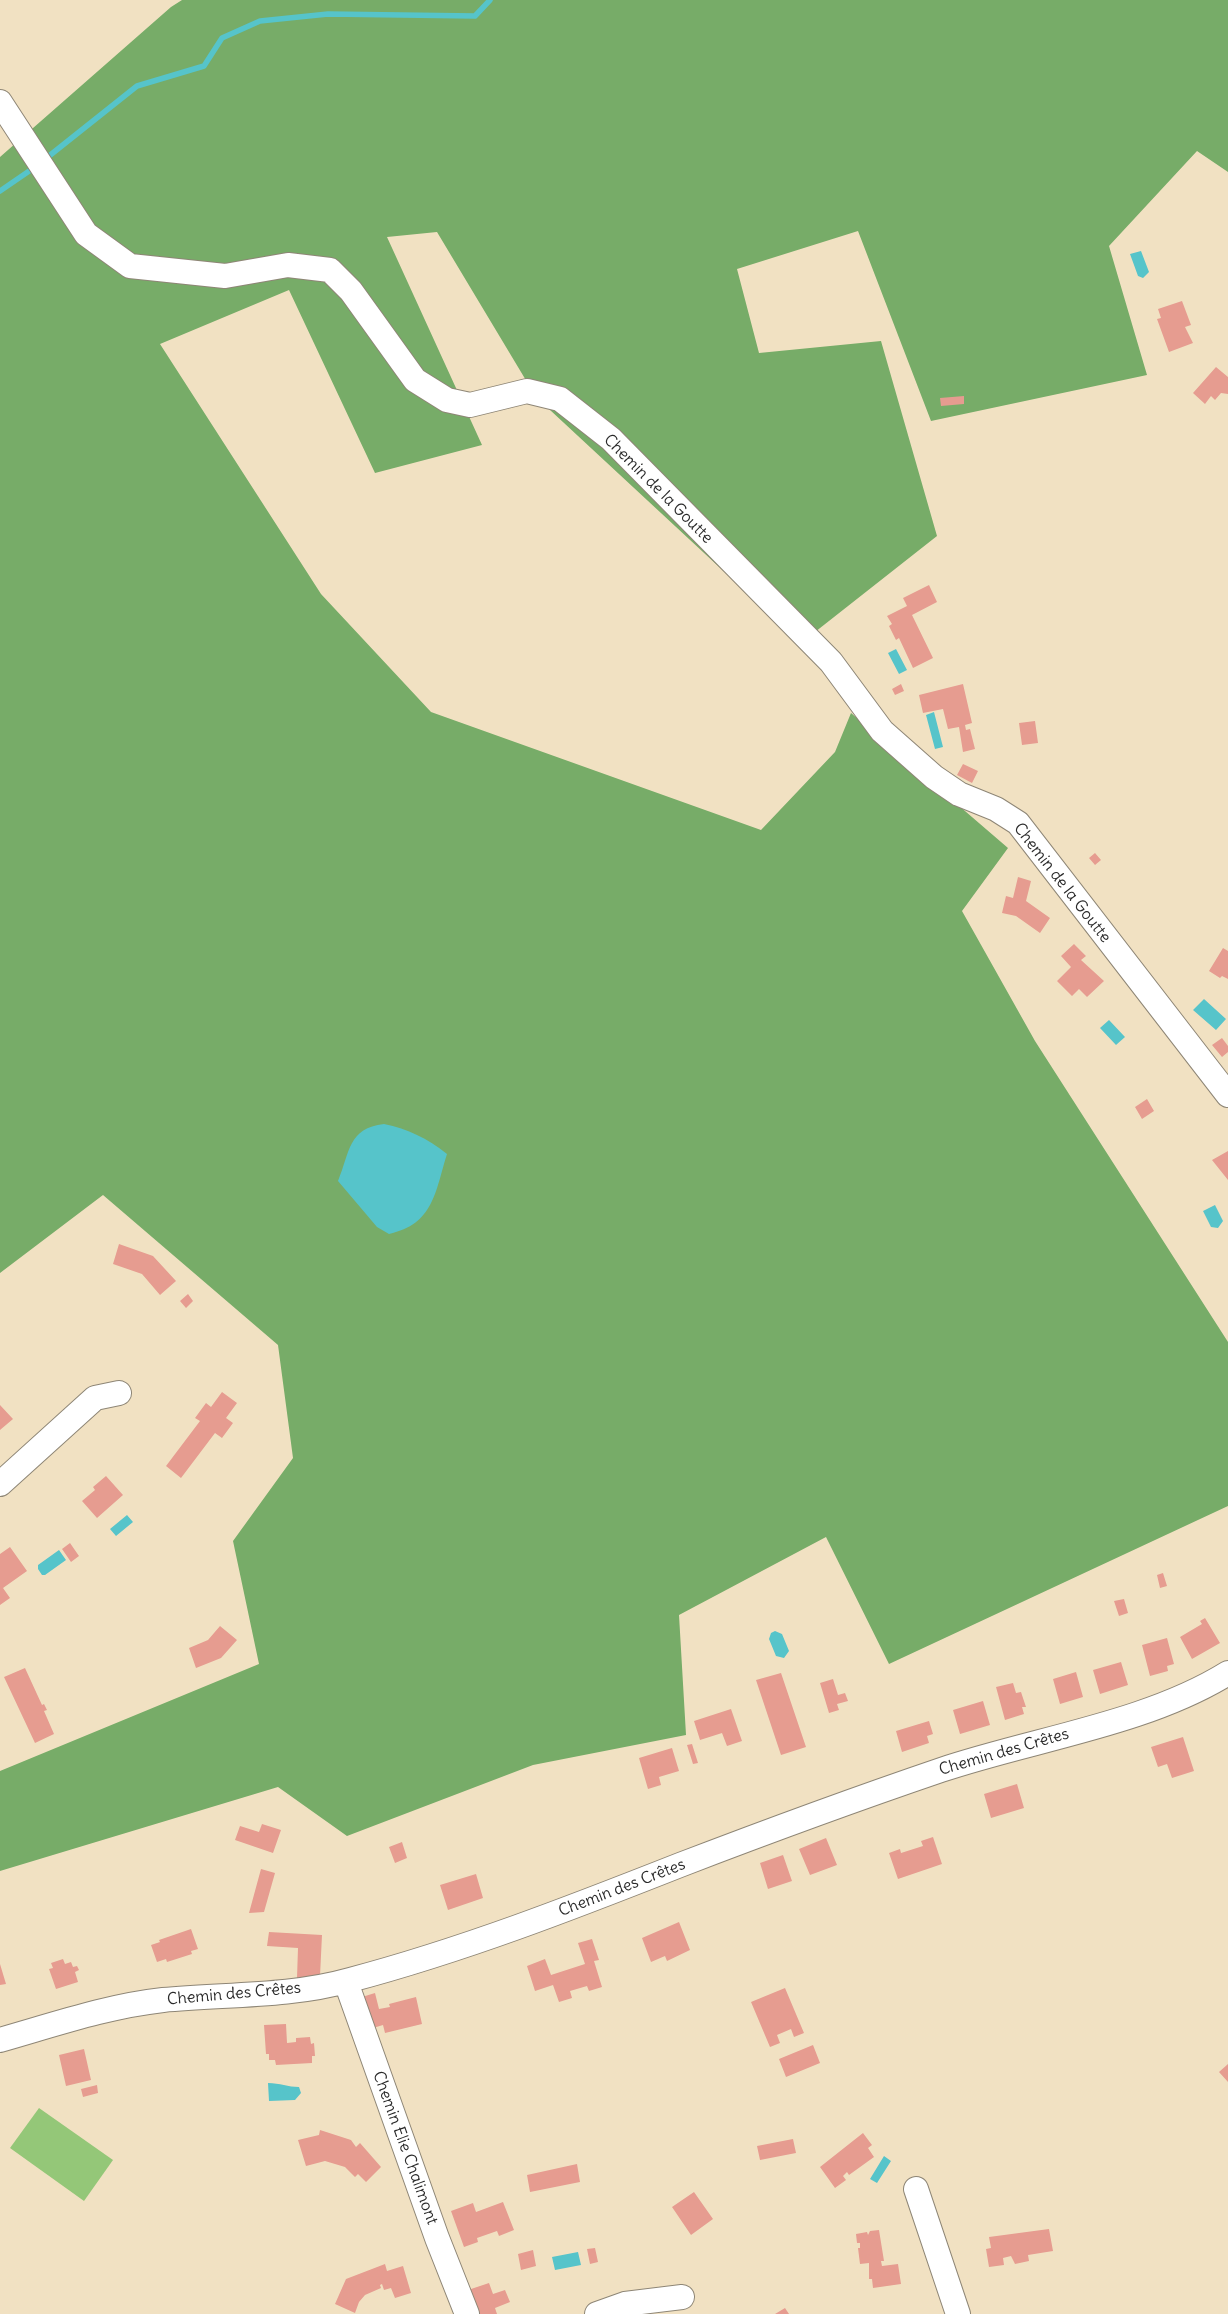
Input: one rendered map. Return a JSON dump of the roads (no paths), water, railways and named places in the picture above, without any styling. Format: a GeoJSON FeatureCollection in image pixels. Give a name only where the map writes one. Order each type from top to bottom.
{"type":"FeatureCollection","features":[{"type":"Feature","properties":{"kind":"street","name":"Chemin de la Goutte"},"geometry":{"type":"LineString","coordinates":[[0,102],[86,234],[130,266],[225,276],[288,266],[330,270],[351,291],[415,380],[447,400],[470,405],[527,392],[560,399],[604,434],[831,662],[882,731],[934,777],[959,794],[996,809],[1018,823],[1227,1090]]}},
{"type":"Feature","properties":{"kind":"street"},"geometry":{"type":"LineString","coordinates":[[0,1484],[95,1398],[119,1393]]}},
{"type":"Feature","properties":{"kind":"street","name":"Chemin des Crêtes"},"geometry":{"type":"LineString","coordinates":[[0,2040],[102,2012],[161,2001],[251,1995],[346,1982],[442,1954],[542,1920],[852,1801],[964,1762],[1162,1705],[1208,1685],[1228,1673]]}},
{"type":"Feature","properties":{"kind":"street","name":"Chemin Elie Chalimont"},"geometry":{"type":"LineString","coordinates":[[346,1982],[437,2238],[467,2314]]}},
{"type":"Feature","properties":{"kind":"street"},"geometry":{"type":"LineString","coordinates":[[916,2189],[958,2314]]}},
{"type":"Feature","properties":{"kind":"street"},"geometry":{"type":"LineString","coordinates":[[596,2314],[625,2304],[682,2297]]}},
{"type":"Feature","properties":{"kind":"water"},"geometry":{"type":"Polygon","coordinates":[[[1141,251],[1149,272],[1143,278],[1138,276],[1130,254],[1141,251]]]}},
{"type":"Feature","properties":{"kind":"water"},"geometry":{"type":"Polygon","coordinates":[[[896,649],[907,670],[899,674],[888,653],[896,649]]]}},
{"type":"Feature","properties":{"kind":"water"},"geometry":{"type":"Polygon","coordinates":[[[934,712],[943,747],[935,749],[926,715],[934,712]]]}},
{"type":"Feature","properties":{"kind":"water"},"geometry":{"type":"Polygon","coordinates":[[[1204,999],[1226,1019],[1216,1030],[1193,1010],[1204,999]]]}},
{"type":"Feature","properties":{"kind":"water"},"geometry":{"type":"Polygon","coordinates":[[[1109,1020],[1125,1037],[1116,1045],[1100,1028],[1109,1020]]]}},
{"type":"Feature","properties":{"kind":"water"},"geometry":{"type":"Polygon","coordinates":[[[384,1124],[417,1135],[447,1154],[435,1193],[424,1214],[415,1223],[389,1234],[377,1227],[338,1181],[348,1151],[357,1136],[372,1126],[384,1124]]]}},
{"type":"Feature","properties":{"kind":"water"},"geometry":{"type":"Polygon","coordinates":[[[1215,1205],[1223,1221],[1218,1228],[1211,1227],[1203,1211],[1215,1205]]]}},
{"type":"Feature","properties":{"kind":"water"},"geometry":{"type":"Polygon","coordinates":[[[127,1515],[133,1522],[116,1536],[110,1529],[127,1515]]]}},
{"type":"Feature","properties":{"kind":"water"},"geometry":{"type":"Polygon","coordinates":[[[59,1550],[66,1560],[45,1575],[42,1575],[38,1565],[59,1550]]]}},
{"type":"Feature","properties":{"kind":"water"},"geometry":{"type":"Polygon","coordinates":[[[775,1631],[782,1634],[789,1651],[784,1658],[776,1656],[769,1639],[771,1633],[775,1631]]]}},
{"type":"Feature","properties":{"kind":"water"},"geometry":{"type":"Polygon","coordinates":[[[268,2083],[299,2087],[301,2093],[295,2100],[269,2101],[268,2083]]]}},
{"type":"Feature","properties":{"kind":"water"},"geometry":{"type":"Polygon","coordinates":[[[884,2156],[891,2161],[877,2183],[870,2179],[884,2156]]]}},
{"type":"Feature","properties":{"kind":"water"},"geometry":{"type":"Polygon","coordinates":[[[578,2252],[581,2265],[555,2270],[552,2257],[578,2252]]]}},
{"type":"Feature","properties":{"kind":"waterway"},"geometry":{"type":"LineString","coordinates":[[44,160],[137,86],[204,66],[222,38],[260,21],[328,14],[475,16],[490,0]]}},
{"type":"Feature","properties":{"kind":"waterway"},"geometry":{"type":"LineString","coordinates":[[0,191],[35,167]]}}]}
